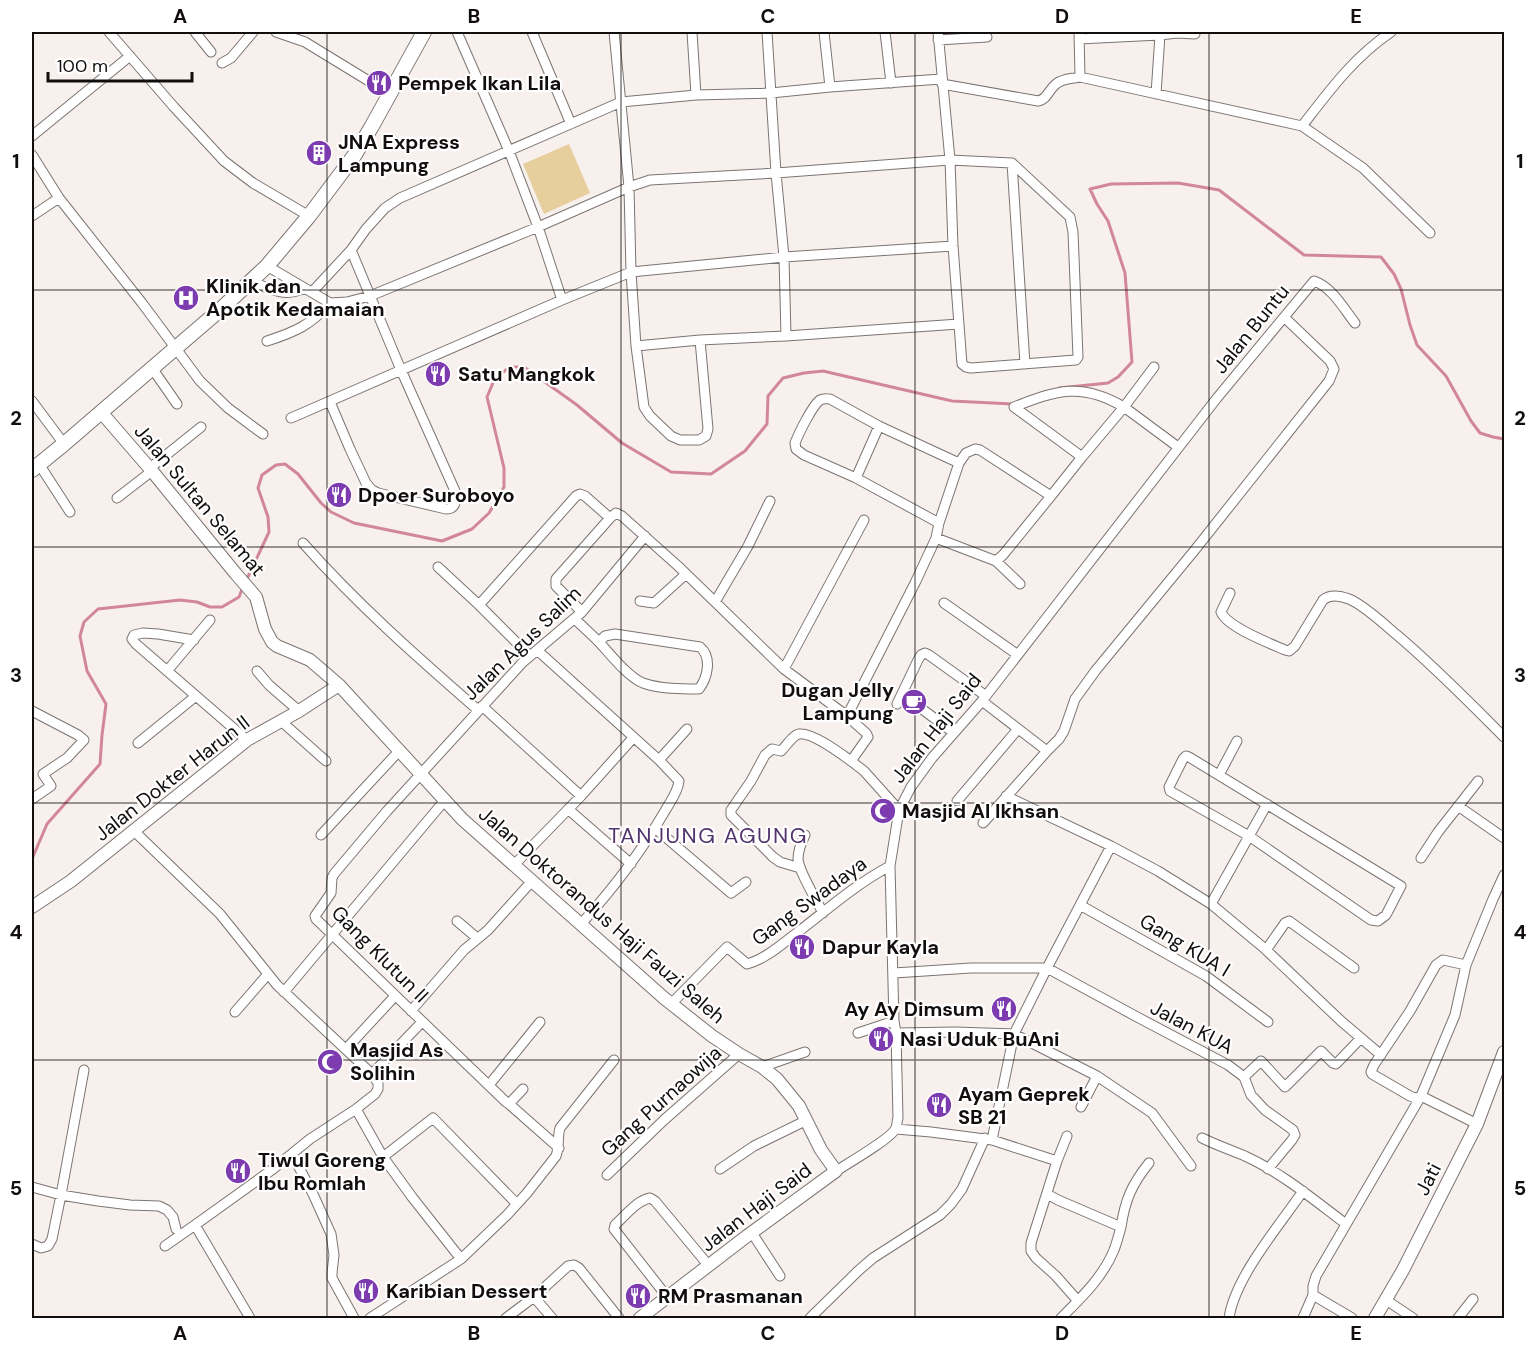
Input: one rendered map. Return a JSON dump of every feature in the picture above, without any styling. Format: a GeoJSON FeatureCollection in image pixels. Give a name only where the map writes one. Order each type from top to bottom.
{"type":"FeatureCollection","features":[{"type":"Feature","properties":{"kind":"main road"},"geometry":{"type":"LineString","coordinates":[[35,467],[221,309],[267,266],[309,216],[354,156],[424,32]]}},
{"type":"Feature","properties":{"kind":"street"},"geometry":{"type":"LineString","coordinates":[[109,32],[224,161],[254,183],[309,216]]}},
{"type":"Feature","properties":{"kind":"street"},"geometry":{"type":"LineString","coordinates":[[195,32],[211,52]]}},
{"type":"Feature","properties":{"kind":"street"},"geometry":{"type":"LineString","coordinates":[[222,63],[231,58],[253,32]]}},
{"type":"Feature","properties":{"kind":"street"},"geometry":{"type":"LineString","coordinates":[[276,32],[306,37],[390,94]]}},
{"type":"Feature","properties":{"kind":"street"},"geometry":{"type":"LineString","coordinates":[[457,32],[509,151],[538,227],[562,300]]}},
{"type":"Feature","properties":{"kind":"street"},"geometry":{"type":"LineString","coordinates":[[532,32],[571,124]]}},
{"type":"Feature","properties":{"kind":"street"},"geometry":{"type":"LineString","coordinates":[[614,32],[629,187],[636,346],[644,407],[670,436],[680,440],[699,440],[706,436],[708,429],[700,340]]}},
{"type":"Feature","properties":{"kind":"street"},"geometry":{"type":"LineString","coordinates":[[692,32],[696,95]]}},
{"type":"Feature","properties":{"kind":"street"},"geometry":{"type":"LineString","coordinates":[[767,32],[784,257],[786,336]]}},
{"type":"Feature","properties":{"kind":"street"},"geometry":{"type":"LineString","coordinates":[[824,32],[830,87]]}},
{"type":"Feature","properties":{"kind":"street"},"geometry":{"type":"LineString","coordinates":[[885,32],[891,83]]}},
{"type":"Feature","properties":{"kind":"street"},"geometry":{"type":"LineString","coordinates":[[1302,126],[1335,82],[1372,46],[1391,32]]}},
{"type":"Feature","properties":{"kind":"street"},"geometry":{"type":"LineString","coordinates":[[1080,78],[1079,35],[1195,34]]}},
{"type":"Feature","properties":{"kind":"street"},"geometry":{"type":"LineString","coordinates":[[1156,94],[1160,35]]}},
{"type":"Feature","properties":{"kind":"street"},"geometry":{"type":"LineString","coordinates":[[267,266],[330,303],[347,302],[370,296],[650,180],[950,160],[1012,163],[1070,217],[1073,232],[1078,359],[1075,361],[971,368],[964,366],[961,360],[950,160],[938,36],[987,37]]}},
{"type":"Feature","properties":{"kind":"street"},"geometry":{"type":"LineString","coordinates":[[32,136],[130,56]]}},
{"type":"Feature","properties":{"kind":"street"},"geometry":{"type":"LineString","coordinates":[[251,281],[269,289],[288,293],[308,290],[351,250],[385,208],[399,198],[621,102],[891,83],[942,82],[1042,100],[1056,83],[1080,78],[1302,126],[1363,168],[1430,232]]}},
{"type":"Feature","properties":{"kind":"street"},"geometry":{"type":"LineString","coordinates":[[32,155],[59,198],[200,381],[228,408],[263,434]]}},
{"type":"Feature","properties":{"kind":"street"},"geometry":{"type":"LineString","coordinates":[[1012,163],[1025,364]]}},
{"type":"Feature","properties":{"kind":"street"},"geometry":{"type":"LineString","coordinates":[[32,216],[59,198]]}},
{"type":"Feature","properties":{"kind":"street"},"geometry":{"type":"LineString","coordinates":[[291,418],[562,300],[632,272],[784,257],[953,246]]}},
{"type":"Feature","properties":{"kind":"street"},"geometry":{"type":"LineString","coordinates":[[330,402],[366,483],[372,490],[450,509],[453,507],[456,500],[455,491],[351,250]]}},
{"type":"Feature","properties":{"kind":"street","name":"Jalan Buntu"},"geometry":{"type":"LineString","coordinates":[[1178,447],[1314,281],[1333,294],[1355,323]]}},
{"type":"Feature","properties":{"kind":"street"},"geometry":{"type":"LineString","coordinates":[[267,341],[289,334],[311,322],[330,303]]}},
{"type":"Feature","properties":{"kind":"street"},"geometry":{"type":"LineString","coordinates":[[983,823],[1059,739],[1075,699],[1096,670],[1329,381],[1334,369],[1330,361],[1284,316]]}},
{"type":"Feature","properties":{"kind":"street"},"geometry":{"type":"LineString","coordinates":[[636,346],[959,324]]}},
{"type":"Feature","properties":{"kind":"street"},"geometry":{"type":"LineString","coordinates":[[996,561],[1001,558],[1124,407],[1154,367]]}},
{"type":"Feature","properties":{"kind":"street"},"geometry":{"type":"LineString","coordinates":[[152,368],[177,404]]}},
{"type":"Feature","properties":{"kind":"street"},"geometry":{"type":"LineString","coordinates":[[1082,457],[1014,407],[1062,391],[1094,393],[1124,407],[1178,447]]}},
{"type":"Feature","properties":{"kind":"street"},"geometry":{"type":"LineString","coordinates":[[939,523],[856,478],[804,455],[796,449],[795,443],[816,404],[824,399],[830,399],[879,426],[959,463]]}},
{"type":"Feature","properties":{"kind":"street"},"geometry":{"type":"LineString","coordinates":[[32,401],[64,444]]}},
{"type":"Feature","properties":{"kind":"street","name":"Jalan Sultan Selamat"},"geometry":{"type":"LineString","coordinates":[[101,412],[256,597],[265,629],[272,642],[310,660],[339,685]]}},
{"type":"Feature","properties":{"kind":"street"},"geometry":{"type":"LineString","coordinates":[[856,478],[879,426]]}},
{"type":"Feature","properties":{"kind":"street"},"geometry":{"type":"LineString","coordinates":[[117,498],[201,427]]}},
{"type":"Feature","properties":{"kind":"street","name":"Jalan Haji Said"},"geometry":{"type":"LineString","coordinates":[[640,1318],[752,1233],[896,1129],[898,1118],[890,866],[899,810],[916,779],[984,699],[1178,447]]}},
{"type":"Feature","properties":{"kind":"street"},"geometry":{"type":"LineString","coordinates":[[847,716],[936,538],[959,463],[966,453],[975,449],[980,450],[1051,496]]}},
{"type":"Feature","properties":{"kind":"street"},"geometry":{"type":"LineString","coordinates":[[35,467],[70,512]]}},
{"type":"Feature","properties":{"kind":"street"},"geometry":{"type":"LineString","coordinates":[[479,605],[576,496],[585,495],[610,518]]}},
{"type":"Feature","properties":{"kind":"street"},"geometry":{"type":"LineString","coordinates":[[715,602],[748,546],[770,501]]}},
{"type":"Feature","properties":{"kind":"street"},"geometry":{"type":"LineString","coordinates":[[599,642],[605,636],[615,634],[700,647],[705,652],[708,664],[703,684],[699,689],[691,689],[652,686],[636,679],[609,654],[599,642],[555,586],[556,579],[616,513],[686,574],[784,669],[866,733],[868,737],[851,761]]}},
{"type":"Feature","properties":{"kind":"street"},"geometry":{"type":"LineString","coordinates":[[784,669],[864,520]]}},
{"type":"Feature","properties":{"kind":"street","name":"Jalan Agus Salim"},"geometry":{"type":"LineString","coordinates":[[421,773],[533,653],[579,616],[645,536]]}},
{"type":"Feature","properties":{"kind":"street"},"geometry":{"type":"LineString","coordinates":[[936,538],[996,561],[1020,584]]}},
{"type":"Feature","properties":{"kind":"street"},"geometry":{"type":"LineString","coordinates":[[303,543],[325,568],[426,665],[480,708],[581,796]]}},
{"type":"Feature","properties":{"kind":"street"},"geometry":{"type":"LineString","coordinates":[[438,567],[533,653],[659,760],[679,781],[679,786],[655,828],[609,892],[581,924]]}},
{"type":"Feature","properties":{"kind":"street"},"geometry":{"type":"LineString","coordinates":[[640,601],[654,603],[686,574]]}},
{"type":"Feature","properties":{"kind":"street"},"geometry":{"type":"LineString","coordinates":[[1230,593],[1221,612],[1224,619],[1289,651],[1295,646],[1323,600],[1334,596],[1350,599],[1372,614],[1412,648],[1504,737]]}},
{"type":"Feature","properties":{"kind":"street"},"geometry":{"type":"LineString","coordinates":[[944,603],[1018,655]]}},
{"type":"Feature","properties":{"kind":"street"},"geometry":{"type":"LineString","coordinates":[[167,671],[210,620]]}},
{"type":"Feature","properties":{"kind":"street"},"geometry":{"type":"LineString","coordinates":[[194,639],[150,633],[134,635],[132,639],[247,740]]}},
{"type":"Feature","properties":{"kind":"street"},"geometry":{"type":"LineString","coordinates":[[897,704],[918,660],[925,653],[1047,751]]}},
{"type":"Feature","properties":{"kind":"street"},"geometry":{"type":"LineString","coordinates":[[257,671],[269,685],[299,711]]}},
{"type":"Feature","properties":{"kind":"street","name":"Jalan Dokter Harun II"},"geometry":{"type":"LineString","coordinates":[[32,907],[70,881],[247,740],[339,685]]}},
{"type":"Feature","properties":{"kind":"street","name":"Jalan Doktorandus Haji Fauzi Saleh"},"geometry":{"type":"LineString","coordinates":[[339,685],[462,819],[532,882],[671,1004],[712,1036],[777,1079],[799,1106],[821,1150],[836,1172]]}},
{"type":"Feature","properties":{"kind":"street"},"geometry":{"type":"LineString","coordinates":[[138,743],[196,696]]}},
{"type":"Feature","properties":{"kind":"street"},"geometry":{"type":"LineString","coordinates":[[918,706],[954,733]]}},
{"type":"Feature","properties":{"kind":"street"},"geometry":{"type":"LineString","coordinates":[[32,711],[84,740],[67,758],[43,774],[51,786],[32,799]]}},
{"type":"Feature","properties":{"kind":"street"},"geometry":{"type":"LineString","coordinates":[[281,721],[326,761]]}},
{"type":"Feature","properties":{"kind":"street"},"geometry":{"type":"LineString","coordinates":[[659,760],[687,729]]}},
{"type":"Feature","properties":{"kind":"street"},"geometry":{"type":"LineString","coordinates":[[957,801],[1018,729]]}},
{"type":"Feature","properties":{"kind":"street"},"geometry":{"type":"LineString","coordinates":[[800,868],[772,857],[731,815],[731,810],[765,755],[772,748],[782,751],[796,735],[811,736],[864,771],[899,810]]}},
{"type":"Feature","properties":{"kind":"street"},"geometry":{"type":"LineString","coordinates":[[514,865],[633,738]]}},
{"type":"Feature","properties":{"kind":"street"},"geometry":{"type":"LineString","coordinates":[[1219,774],[1237,741]]}},
{"type":"Feature","properties":{"kind":"street"},"geometry":{"type":"LineString","coordinates":[[321,834],[400,750]]}},
{"type":"Feature","properties":{"kind":"street"},"geometry":{"type":"LineString","coordinates":[[1186,756],[1219,774],[1401,886],[1386,915],[1378,921],[1371,920],[1249,836],[1171,791],[1169,787],[1186,756]]}},
{"type":"Feature","properties":{"kind":"street","name":"Gang Klutun II"},"geometry":{"type":"LineString","coordinates":[[421,773],[334,874],[331,893],[315,916],[316,919],[509,1104],[559,1148]]}},
{"type":"Feature","properties":{"kind":"street"},"geometry":{"type":"LineString","coordinates":[[1421,858],[1478,781]]}},
{"type":"Feature","properties":{"kind":"street"},"geometry":{"type":"LineString","coordinates":[[1006,796],[1111,846],[1158,871],[1211,904],[1266,950],[1380,1055]]}},
{"type":"Feature","properties":{"kind":"street"},"geometry":{"type":"LineString","coordinates":[[284,992],[445,800]]}},
{"type":"Feature","properties":{"kind":"street"},"geometry":{"type":"LineString","coordinates":[[1211,904],[1267,804]]}},
{"type":"Feature","properties":{"kind":"street"},"geometry":{"type":"LineString","coordinates":[[1458,806],[1504,838]]}},
{"type":"Feature","properties":{"kind":"street"},"geometry":{"type":"LineString","coordinates":[[568,809],[630,864]]}},
{"type":"Feature","properties":{"kind":"street"},"geometry":{"type":"LineString","coordinates":[[655,828],[731,893],[746,882]]}},
{"type":"Feature","properties":{"kind":"street"},"geometry":{"type":"LineString","coordinates":[[134,831],[220,914],[284,992],[372,1074],[378,1083],[375,1094],[356,1109],[310,1139],[165,1246]]}},
{"type":"Feature","properties":{"kind":"street"},"geometry":{"type":"LineString","coordinates":[[805,835],[799,851],[800,868],[823,913]]}},
{"type":"Feature","properties":{"kind":"street"},"geometry":{"type":"LineString","coordinates":[[810,1318],[873,1258],[940,1215],[962,1189],[988,1139],[1014,1034],[1111,846]]}},
{"type":"Feature","properties":{"kind":"street","name":"Gang Swadaya"},"geometry":{"type":"LineString","coordinates":[[671,1004],[727,947],[747,964],[756,962],[868,878],[890,866]]}},
{"type":"Feature","properties":{"kind":"street"},"geometry":{"type":"LineString","coordinates":[[1303,1318],[1313,1295],[1316,1276],[1421,1096],[1455,1015],[1466,965],[1504,875]]}},
{"type":"Feature","properties":{"kind":"street"},"geometry":{"type":"LineString","coordinates":[[411,1011],[464,950],[488,930],[532,882]]}},
{"type":"Feature","properties":{"kind":"street","name":"Gang KUA I"},"geometry":{"type":"LineString","coordinates":[[1080,905],[1206,976],[1268,1022]]}},
{"type":"Feature","properties":{"kind":"street"},"geometry":{"type":"LineString","coordinates":[[457,921],[477,939]]}},
{"type":"Feature","properties":{"kind":"street"},"geometry":{"type":"LineString","coordinates":[[1266,950],[1285,923],[1289,921],[1354,968]]}},
{"type":"Feature","properties":{"kind":"street"},"geometry":{"type":"LineString","coordinates":[[1466,965],[1443,960],[1438,962],[1410,1011],[1372,1068],[1372,1074],[1410,1096],[1415,1098],[1421,1096],[1477,1124]]}},
{"type":"Feature","properties":{"kind":"street"},"geometry":{"type":"LineString","coordinates":[[894,973],[971,968],[1047,968]]}},
{"type":"Feature","properties":{"kind":"street","name":"Jalan KUA"},"geometry":{"type":"LineString","coordinates":[[1047,968],[1228,1065],[1244,1077],[1251,1095],[1265,1110],[1293,1130],[1295,1135],[1268,1169]]}},
{"type":"Feature","properties":{"kind":"street"},"geometry":{"type":"LineString","coordinates":[[235,1012],[268,974]]}},
{"type":"Feature","properties":{"kind":"street"},"geometry":{"type":"LineString","coordinates":[[346,1049],[395,996]]}},
{"type":"Feature","properties":{"kind":"street"},"geometry":{"type":"LineString","coordinates":[[858,1033],[894,1021]]}},
{"type":"Feature","properties":{"kind":"street"},"geometry":{"type":"LineString","coordinates":[[372,1074],[422,1022]]}},
{"type":"Feature","properties":{"kind":"street"},"geometry":{"type":"LineString","coordinates":[[489,1085],[540,1022]]}},
{"type":"Feature","properties":{"kind":"street"},"geometry":{"type":"LineString","coordinates":[[896,1033],[1014,1034],[1097,1076],[1152,1113],[1191,1166]]}},
{"type":"Feature","properties":{"kind":"street"},"geometry":{"type":"LineString","coordinates":[[1244,1077],[1261,1061],[1285,1087],[1321,1051],[1333,1064],[1336,1064],[1361,1038]]}},
{"type":"Feature","properties":{"kind":"street"},"geometry":{"type":"LineString","coordinates":[[762,1067],[805,1052]]}},
{"type":"Feature","properties":{"kind":"street","name":"Jati"},"geometry":{"type":"LineString","coordinates":[[1375,1318],[1477,1124],[1504,1052]]}},
{"type":"Feature","properties":{"kind":"street","name":"Gang Purnaowija"},"geometry":{"type":"LineString","coordinates":[[607,1174],[739,1054]]}},
{"type":"Feature","properties":{"kind":"street"},"geometry":{"type":"LineString","coordinates":[[370,1318],[461,1259],[517,1204],[556,1156],[559,1148],[560,1128],[614,1060]]}},
{"type":"Feature","properties":{"kind":"street"},"geometry":{"type":"LineString","coordinates":[[32,1244],[41,1248],[48,1246],[52,1239],[84,1070]]}},
{"type":"Feature","properties":{"kind":"street"},"geometry":{"type":"LineString","coordinates":[[1081,1107],[1097,1076]]}},
{"type":"Feature","properties":{"kind":"street"},"geometry":{"type":"LineString","coordinates":[[509,1104],[523,1089]]}},
{"type":"Feature","properties":{"kind":"street"},"geometry":{"type":"LineString","coordinates":[[356,1109],[383,1157],[461,1259]]}},
{"type":"Feature","properties":{"kind":"street"},"geometry":{"type":"LineString","coordinates":[[383,1157],[433,1118],[517,1204]]}},
{"type":"Feature","properties":{"kind":"street"},"geometry":{"type":"LineString","coordinates":[[720,1168],[754,1146],[805,1121]]}},
{"type":"Feature","properties":{"kind":"street"},"geometry":{"type":"LineString","coordinates":[[896,1129],[988,1139],[1057,1161]]}},
{"type":"Feature","properties":{"kind":"street"},"geometry":{"type":"LineString","coordinates":[[1067,1136],[1031,1242],[1031,1251],[1078,1301]]}},
{"type":"Feature","properties":{"kind":"street"},"geometry":{"type":"LineString","coordinates":[[1202,1138],[1246,1156],[1268,1169],[1303,1191],[1346,1224]]}},
{"type":"Feature","properties":{"kind":"street"},"geometry":{"type":"LineString","coordinates":[[292,1154],[331,1234],[334,1255],[332,1278],[354,1318]]}},
{"type":"Feature","properties":{"kind":"street"},"geometry":{"type":"LineString","coordinates":[[1061,1318],[1091,1287],[1114,1251],[1130,1193],[1136,1178],[1149,1163]]}},
{"type":"Feature","properties":{"kind":"street"},"geometry":{"type":"LineString","coordinates":[[32,1187],[61,1196],[130,1205],[159,1206],[173,1217],[176,1229]]}},
{"type":"Feature","properties":{"kind":"street"},"geometry":{"type":"LineString","coordinates":[[1229,1318],[1237,1291],[1251,1264],[1303,1191]]}},
{"type":"Feature","properties":{"kind":"street"},"geometry":{"type":"LineString","coordinates":[[1047,1194],[1121,1227]]}},
{"type":"Feature","properties":{"kind":"street"},"geometry":{"type":"LineString","coordinates":[[668,1298],[614,1229],[615,1225],[635,1206],[645,1199],[650,1198],[655,1201],[710,1266]]}},
{"type":"Feature","properties":{"kind":"street"},"geometry":{"type":"LineString","coordinates":[[195,1225],[250,1318]]}},
{"type":"Feature","properties":{"kind":"street"},"geometry":{"type":"LineString","coordinates":[[752,1233],[780,1276]]}},
{"type":"Feature","properties":{"kind":"street"},"geometry":{"type":"LineString","coordinates":[[506,1318],[534,1297],[568,1266],[574,1265],[619,1318]]}},
{"type":"Feature","properties":{"kind":"street"},"geometry":{"type":"LineString","coordinates":[[1313,1295],[1352,1318]]}},
{"type":"Feature","properties":{"kind":"street"},"geometry":{"type":"LineString","coordinates":[[534,1297],[552,1318]]}},
{"type":"Feature","properties":{"kind":"street"},"geometry":{"type":"LineString","coordinates":[[1458,1318],[1473,1299]]}},
{"type":"Feature","properties":{"kind":"street"},"geometry":{"type":"LineString","coordinates":[[1386,1300],[1413,1318]]}},
{"type":"Feature","properties":{"kind":"shaded area"},"geometry":{"type":"Polygon","coordinates":[[[569,144],[590,193],[544,214],[523,164],[569,144]]]}},
{"type":"Feature","properties":{"kind":"waterway"},"geometry":{"type":"LineString","coordinates":[[1059,388],[1108,383],[1118,377],[1132,362],[1125,273],[1108,221],[1090,189],[1111,184],[1178,183],[1219,190],[1304,255],[1381,257],[1394,274],[1401,289],[1417,345],[1446,376],[1480,433],[1504,439]]}},
{"type":"Feature","properties":{"kind":"waterway"},"geometry":{"type":"LineString","coordinates":[[246,581],[269,532],[268,517],[258,488],[262,475],[276,465],[285,464],[298,474],[331,512],[354,523],[442,541],[472,529],[489,513],[504,487],[504,468],[487,397],[495,378],[510,367],[524,367],[577,405],[622,443],[671,472],[711,474],[745,451],[767,424],[768,396],[783,378],[804,373],[823,371],[952,401],[1013,404]]}},
{"type":"Feature","properties":{"kind":"waterway"},"geometry":{"type":"LineString","coordinates":[[32,859],[47,824],[100,764],[106,704],[87,671],[80,636],[84,622],[98,609],[180,600],[197,602],[210,607],[222,607],[239,597],[243,587]]}},
{"type":"Feature","properties":{"kind":"place","name":"Pempek Ikan Lila"},"geometry":{"type":"Point","coordinates":[379,83]}},
{"type":"Feature","properties":{"kind":"place","name":"JNA Express Lampung"},"geometry":{"type":"Point","coordinates":[319,153]}},
{"type":"Feature","properties":{"kind":"place","name":"Klinik dan Apotik Kedamaian"},"geometry":{"type":"Point","coordinates":[186,298]}},
{"type":"Feature","properties":{"kind":"place","name":"Satu Mangkok"},"geometry":{"type":"Point","coordinates":[438,374]}},
{"type":"Feature","properties":{"kind":"place","name":"Dpoer Suroboyo"},"geometry":{"type":"Point","coordinates":[339,495]}},
{"type":"Feature","properties":{"kind":"place","name":"Dugan Jelly Lampung"},"geometry":{"type":"Point","coordinates":[914,702]}},
{"type":"Feature","properties":{"kind":"place","name":"Masjid Al Ikhsan"},"geometry":{"type":"Point","coordinates":[883,811]}},
{"type":"Feature","properties":{"kind":"place","name":"Dapur Kayla"},"geometry":{"type":"Point","coordinates":[802,947]}},
{"type":"Feature","properties":{"kind":"place","name":"Ay Ay Dimsum"},"geometry":{"type":"Point","coordinates":[1004,1009]}},
{"type":"Feature","properties":{"kind":"place","name":"Nasi Uduk BuAni"},"geometry":{"type":"Point","coordinates":[881,1039]}},
{"type":"Feature","properties":{"kind":"place","name":"Masjid As Solihin"},"geometry":{"type":"Point","coordinates":[330,1062]}},
{"type":"Feature","properties":{"kind":"place","name":"Ayam Geprek SB 21"},"geometry":{"type":"Point","coordinates":[939,1105]}},
{"type":"Feature","properties":{"kind":"place","name":"Tiwul Goreng Ibu Romlah"},"geometry":{"type":"Point","coordinates":[238,1171]}},
{"type":"Feature","properties":{"kind":"place","name":"Karibian Dessert"},"geometry":{"type":"Point","coordinates":[366,1291]}},
{"type":"Feature","properties":{"kind":"place","name":"RM Prasmanan"},"geometry":{"type":"Point","coordinates":[638,1296]}},
{"type":"Feature","properties":{"kind":"district","name":"TANJUNG AGUNG"},"geometry":{"type":"Point","coordinates":[708,835]}}]}
